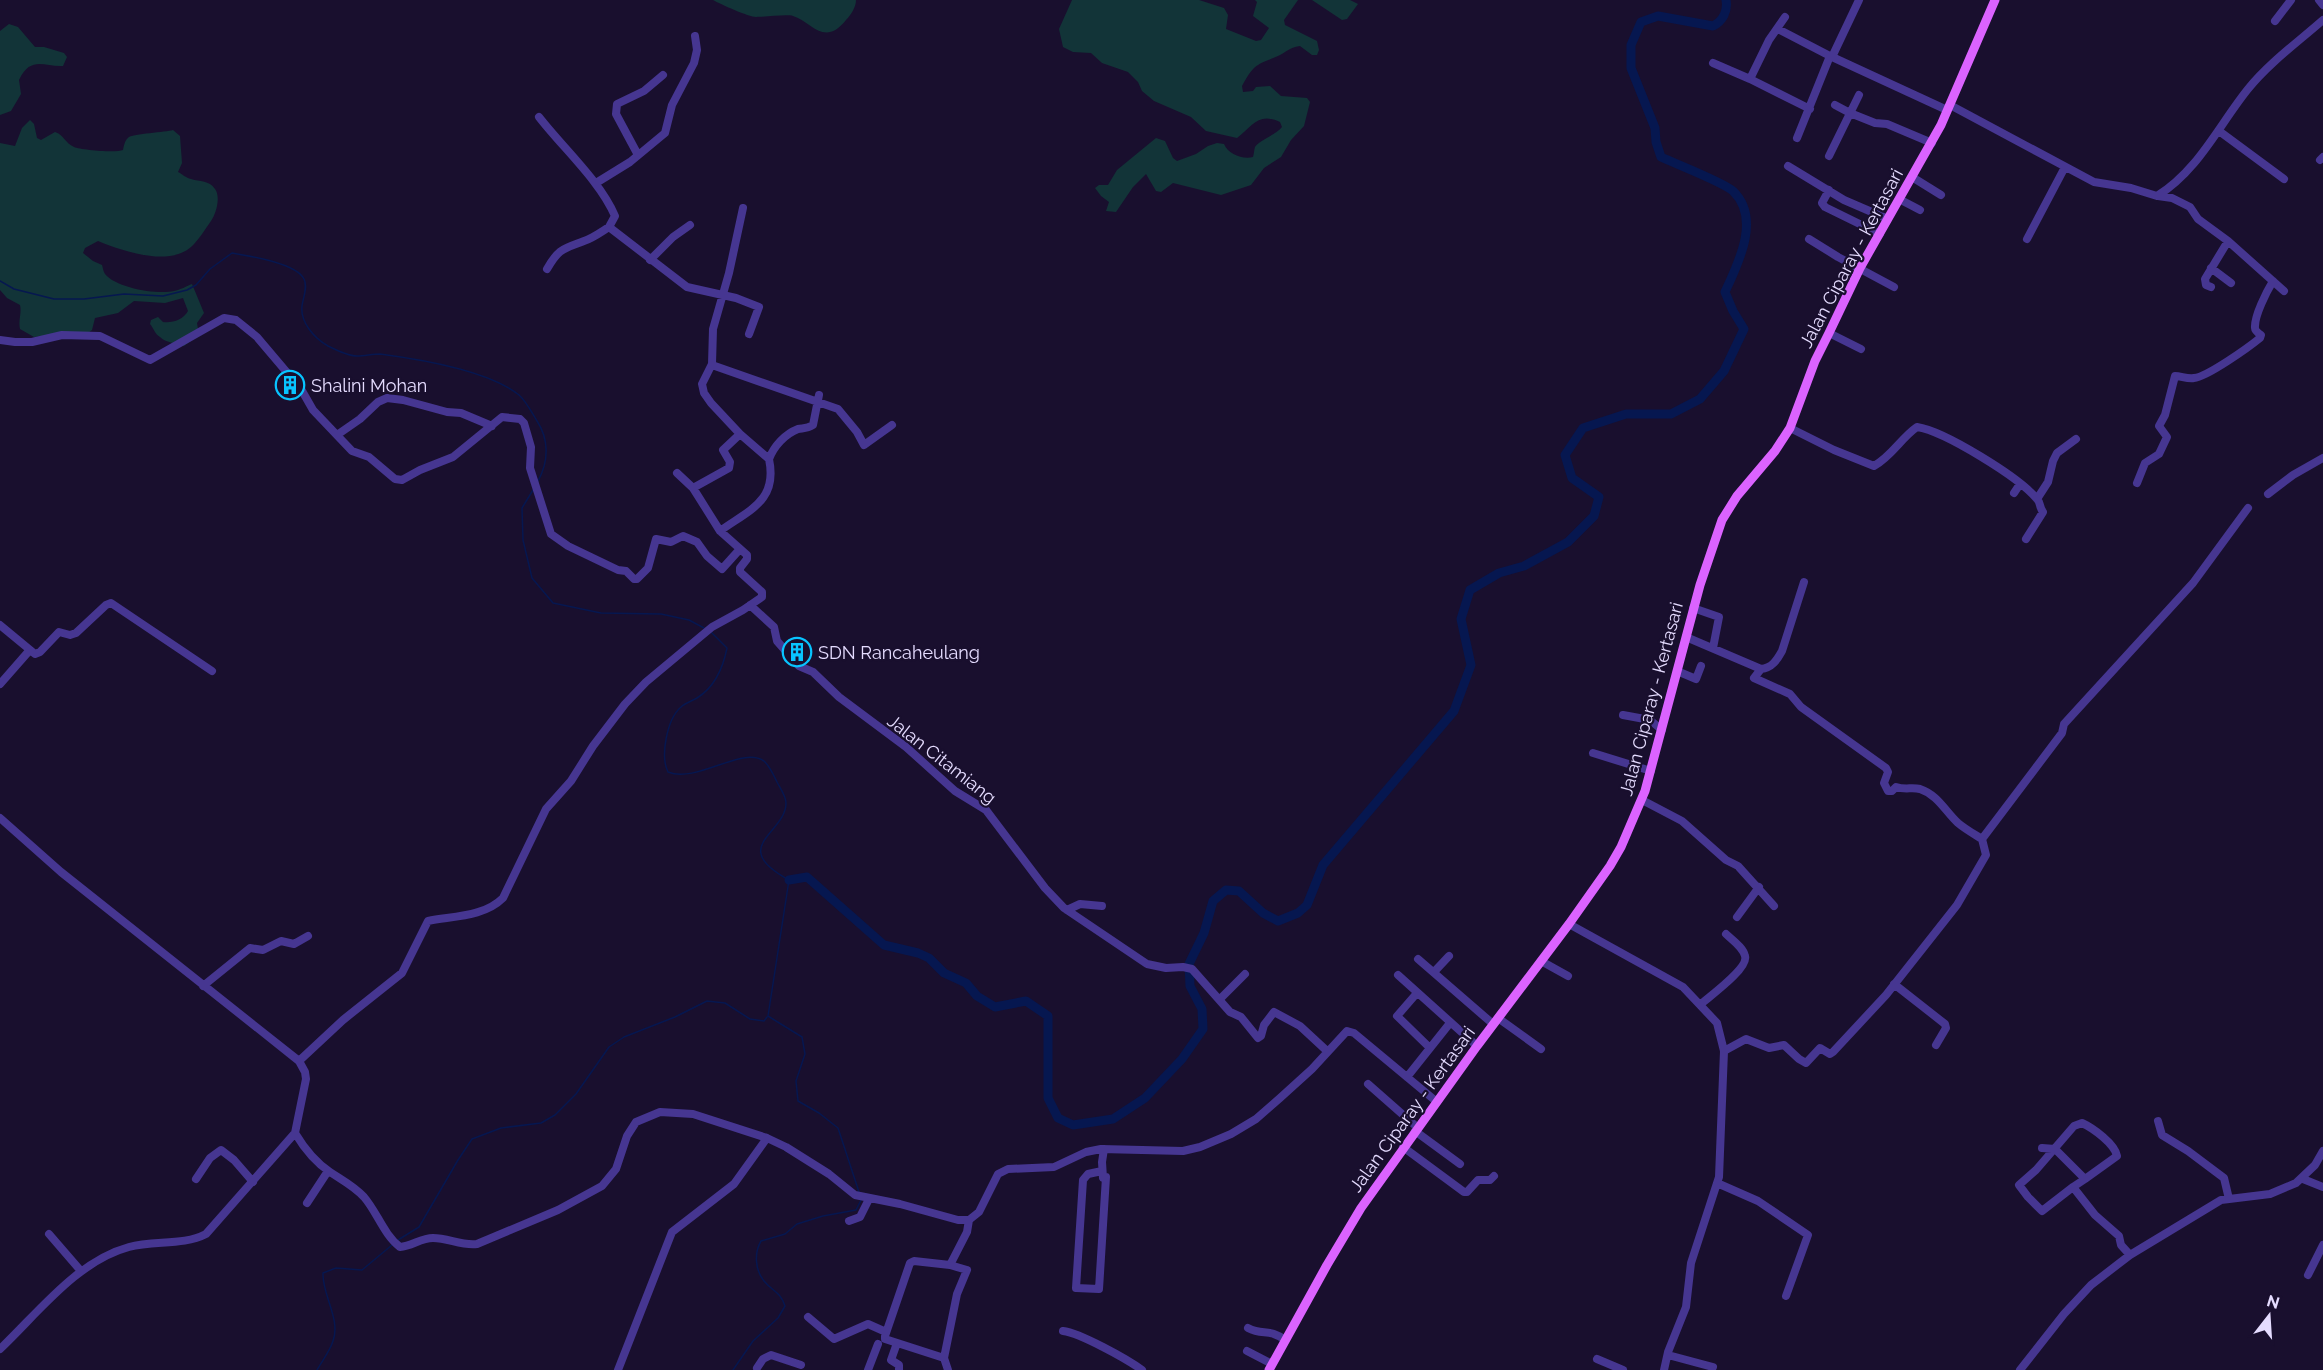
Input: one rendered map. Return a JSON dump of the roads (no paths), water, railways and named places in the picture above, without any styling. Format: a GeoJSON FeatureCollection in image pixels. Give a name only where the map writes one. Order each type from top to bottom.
{"type":"FeatureCollection","features":[{"type":"Feature","properties":{"kind":"main road","name":"Jalan Ciparay - Kertasari"},"geometry":{"type":"LineString","coordinates":[[1270,1367],[1349,1227],[1403,1147],[1610,866],[1642,800],[1693,608],[1722,520],[1737,496],[1776,451],[1791,428],[1815,361],[1860,268],[1932,143],[1995,0]]}},
{"type":"Feature","properties":{"kind":"street"},"geometry":{"type":"LineString","coordinates":[[1797,138],[1831,57],[1859,0]]}},
{"type":"Feature","properties":{"kind":"street"},"geometry":{"type":"LineString","coordinates":[[2275,21],[2291,0]]}},
{"type":"Feature","properties":{"kind":"street"},"geometry":{"type":"LineString","coordinates":[[2319,0],[2323,5]]}},
{"type":"Feature","properties":{"kind":"street"},"geometry":{"type":"LineString","coordinates":[[1750,79],[1769,40],[1785,17]]}},
{"type":"Feature","properties":{"kind":"street"},"geometry":{"type":"LineString","coordinates":[[2157,196],[2196,162],[2250,86],[2323,20]]}},
{"type":"Feature","properties":{"kind":"street"},"geometry":{"type":"LineString","coordinates":[[1778,28],[1831,57],[1948,108],[2094,182],[2172,198],[2190,207],[2198,219],[2228,241],[2284,291]]}},
{"type":"Feature","properties":{"kind":"street"},"geometry":{"type":"LineString","coordinates":[[596,183],[638,154],[666,130],[672,105],[684,86],[696,56],[695,36]]}},
{"type":"Feature","properties":{"kind":"street"},"geometry":{"type":"LineString","coordinates":[[1713,63],[1810,109]]}},
{"type":"Feature","properties":{"kind":"street"},"geometry":{"type":"LineString","coordinates":[[638,154],[616,114],[617,104],[644,91],[663,75]]}},
{"type":"Feature","properties":{"kind":"street"},"geometry":{"type":"LineString","coordinates":[[1829,156],[1859,95]]}},
{"type":"Feature","properties":{"kind":"street"},"geometry":{"type":"LineString","coordinates":[[1835,105],[1875,123],[1887,124],[1932,143]]}},
{"type":"Feature","properties":{"kind":"street"},"geometry":{"type":"LineString","coordinates":[[539,117],[555,139],[596,183],[615,216],[609,227],[585,241],[569,245],[556,255],[547,269]]}},
{"type":"Feature","properties":{"kind":"street"},"geometry":{"type":"LineString","coordinates":[[2219,131],[2284,179]]}},
{"type":"Feature","properties":{"kind":"street"},"geometry":{"type":"LineString","coordinates":[[1788,166],[1848,201],[1888,219]]}},
{"type":"Feature","properties":{"kind":"street"},"geometry":{"type":"LineString","coordinates":[[2027,239],[2065,167]]}},
{"type":"Feature","properties":{"kind":"street"},"geometry":{"type":"LineString","coordinates":[[1912,177],[1941,195]]}},
{"type":"Feature","properties":{"kind":"street"},"geometry":{"type":"LineString","coordinates":[[1828,190],[1822,202],[1825,207],[1880,234]]}},
{"type":"Feature","properties":{"kind":"street"},"geometry":{"type":"LineString","coordinates":[[1899,199],[1920,210]]}},
{"type":"Feature","properties":{"kind":"street"},"geometry":{"type":"LineString","coordinates":[[720,531],[751,511],[764,498],[772,471],[769,459],[740,434],[704,393],[702,384],[712,365],[713,329],[743,208]]}},
{"type":"Feature","properties":{"kind":"street"},"geometry":{"type":"LineString","coordinates":[[651,260],[673,237],[690,225]]}},
{"type":"Feature","properties":{"kind":"street"},"geometry":{"type":"LineString","coordinates":[[609,227],[687,287],[723,295],[759,307],[749,334]]}},
{"type":"Feature","properties":{"kind":"street"},"geometry":{"type":"LineString","coordinates":[[1809,238],[1838,257],[1894,287]]}},
{"type":"Feature","properties":{"kind":"street"},"geometry":{"type":"LineString","coordinates":[[2211,287],[2205,282],[2228,241]]}},
{"type":"Feature","properties":{"kind":"street"},"geometry":{"type":"LineString","coordinates":[[2211,268],[2231,283]]}},
{"type":"Feature","properties":{"kind":"street"},"geometry":{"type":"LineString","coordinates":[[2137,483],[2145,464],[2159,454],[2167,437],[2159,426],[2165,415],[2175,376],[2190,379],[2199,377],[2240,353],[2260,338],[2261,335],[2256,331],[2255,326],[2264,297],[2273,280]]}},
{"type":"Feature","properties":{"kind":"street"},"geometry":{"type":"LineString","coordinates":[[0,340],[32,342],[62,335],[100,336],[150,360],[224,318],[236,320],[257,337],[301,389],[313,410],[352,451],[369,457],[394,479],[402,480],[453,457],[505,416],[519,418],[524,423],[531,447],[530,468],[551,534],[583,554],[618,570],[626,570],[637,579],[648,568],[656,539],[670,542],[683,536],[697,542],[707,556],[722,569],[740,549]]}},
{"type":"Feature","properties":{"kind":"street"},"geometry":{"type":"LineString","coordinates":[[1829,333],[1861,349]]}},
{"type":"Feature","properties":{"kind":"street"},"geometry":{"type":"LineString","coordinates":[[712,365],[819,398],[841,411],[864,445],[892,425]]}},
{"type":"Feature","properties":{"kind":"street"},"geometry":{"type":"LineString","coordinates":[[769,459],[785,436],[813,425],[819,398]]}},
{"type":"Feature","properties":{"kind":"street"},"geometry":{"type":"LineString","coordinates":[[337,435],[360,419],[382,399],[403,400],[435,410],[462,413],[492,426]]}},
{"type":"Feature","properties":{"kind":"street"},"geometry":{"type":"LineString","coordinates":[[1791,428],[1843,454],[1874,466],[1895,450],[1917,427],[1929,429],[1989,462],[2037,499],[2043,512],[2026,539]]}},
{"type":"Feature","properties":{"kind":"street"},"geometry":{"type":"LineString","coordinates":[[693,488],[729,468],[730,462],[723,451],[740,434]]}},
{"type":"Feature","properties":{"kind":"street"},"geometry":{"type":"LineString","coordinates":[[2037,499],[2048,482],[2057,453],[2076,440]]}},
{"type":"Feature","properties":{"kind":"street"},"geometry":{"type":"LineString","coordinates":[[2268,494],[2293,475],[2323,458]]}},
{"type":"Feature","properties":{"kind":"street"},"geometry":{"type":"LineString","coordinates":[[298,1061],[343,1020],[402,973],[428,921],[483,911],[503,898],[546,809],[571,782],[593,746],[625,704],[646,681],[712,627],[762,597],[763,594],[740,573],[740,568],[748,558],[720,531],[693,488],[677,472]]}},
{"type":"Feature","properties":{"kind":"street"},"geometry":{"type":"LineString","coordinates":[[2014,493],[2020,484]]}},
{"type":"Feature","properties":{"kind":"street"},"geometry":{"type":"LineString","coordinates":[[1982,839],[2062,732],[2063,726],[2073,713],[2193,583],[2248,508]]}},
{"type":"Feature","properties":{"kind":"street"},"geometry":{"type":"LineString","coordinates":[[1686,637],[1761,669],[1766,669],[1777,661],[1782,651],[1804,582]]}},
{"type":"Feature","properties":{"kind":"street"},"geometry":{"type":"LineString","coordinates":[[0,625],[35,654],[40,652],[59,632],[73,635],[111,603],[212,671]]}},
{"type":"Feature","properties":{"kind":"street","name":"Jalan Citamiang"},"geometry":{"type":"LineString","coordinates":[[750,605],[774,627],[777,641],[799,666],[813,672],[839,697],[906,747],[955,790],[988,812],[1045,888],[1067,910],[1143,962],[1166,968],[1187,968],[1220,999]]}},
{"type":"Feature","properties":{"kind":"street"},"geometry":{"type":"LineString","coordinates":[[1693,608],[1719,617],[1713,648]]}},
{"type":"Feature","properties":{"kind":"street"},"geometry":{"type":"LineString","coordinates":[[0,684],[29,651]]}},
{"type":"Feature","properties":{"kind":"street"},"geometry":{"type":"LineString","coordinates":[[1677,670],[1696,679],[1701,666]]}},
{"type":"Feature","properties":{"kind":"street"},"geometry":{"type":"LineString","coordinates":[[1724,1051],[1746,1039],[1769,1048],[1786,1046],[1806,1063],[1821,1048],[1831,1054],[1894,984],[1957,905],[1986,855],[1982,839],[1958,823],[1944,805],[1925,791],[1896,787],[1892,791],[1886,789],[1884,783],[1888,771],[1886,768],[1801,708],[1790,694],[1755,678],[1761,669]]}},
{"type":"Feature","properties":{"kind":"street"},"geometry":{"type":"LineString","coordinates":[[1623,715],[1650,720],[1662,730]]}},
{"type":"Feature","properties":{"kind":"street"},"geometry":{"type":"LineString","coordinates":[[1593,753],[1651,771]]}},
{"type":"Feature","properties":{"kind":"street"},"geometry":{"type":"LineString","coordinates":[[1642,800],[1682,821],[1726,860],[1738,866],[1774,906]]}},
{"type":"Feature","properties":{"kind":"street"},"geometry":{"type":"LineString","coordinates":[[0,818],[61,872],[298,1061],[305,1072],[306,1079],[295,1133],[206,1234],[192,1240],[130,1247],[105,1256],[81,1271],[0,1349]]}},
{"type":"Feature","properties":{"kind":"street"},"geometry":{"type":"LineString","coordinates":[[1737,917],[1759,887]]}},
{"type":"Feature","properties":{"kind":"street"},"geometry":{"type":"LineString","coordinates":[[1067,910],[1080,904],[1102,906]]}},
{"type":"Feature","properties":{"kind":"street"},"geometry":{"type":"LineString","coordinates":[[1569,924],[1683,987],[1701,1004],[1717,1023],[1721,1032],[1724,1051],[1718,1184],[1690,1263],[1686,1307],[1664,1370]]}},
{"type":"Feature","properties":{"kind":"street"},"geometry":{"type":"LineString","coordinates":[[1701,1004],[1720,989],[1745,963],[1746,956],[1726,934]]}},
{"type":"Feature","properties":{"kind":"street"},"geometry":{"type":"LineString","coordinates":[[203,986],[250,948],[263,950],[281,941],[294,944],[308,936]]}},
{"type":"Feature","properties":{"kind":"street"},"geometry":{"type":"LineString","coordinates":[[1434,972],[1449,956]]}},
{"type":"Feature","properties":{"kind":"street"},"geometry":{"type":"LineString","coordinates":[[1418,960],[1496,1021],[1541,1049]]}},
{"type":"Feature","properties":{"kind":"street"},"geometry":{"type":"LineString","coordinates":[[1541,961],[1568,976]]}},
{"type":"Feature","properties":{"kind":"street"},"geometry":{"type":"LineString","coordinates":[[1245,974],[1220,999],[1230,1012],[1240,1017],[1258,1038],[1266,1022],[1275,1013],[1300,1026],[1327,1051]]}},
{"type":"Feature","properties":{"kind":"street"},"geometry":{"type":"LineString","coordinates":[[1398,975],[1477,1046]]}},
{"type":"Feature","properties":{"kind":"street"},"geometry":{"type":"LineString","coordinates":[[1894,984],[1946,1025],[1936,1045]]}},
{"type":"Feature","properties":{"kind":"street"},"geometry":{"type":"LineString","coordinates":[[1417,993],[1397,1016],[1430,1048]]}},
{"type":"Feature","properties":{"kind":"street"},"geometry":{"type":"LineString","coordinates":[[1407,1077],[1450,1023]]}},
{"type":"Feature","properties":{"kind":"street"},"geometry":{"type":"LineString","coordinates":[[295,1133],[312,1157],[328,1171],[348,1182],[366,1199],[395,1242],[404,1247],[436,1238],[477,1244],[588,1195],[610,1180],[631,1128],[636,1122],[660,1112],[693,1114],[767,1138],[829,1174],[855,1195],[958,1220],[969,1220],[979,1212],[996,1177],[1008,1169],[1054,1167],[1086,1152],[1104,1149],[1183,1150],[1200,1147],[1231,1134],[1256,1119],[1312,1070],[1344,1032],[1349,1031],[1437,1102]]}},
{"type":"Feature","properties":{"kind":"street"},"geometry":{"type":"LineString","coordinates":[[1368,1084],[1417,1130],[1460,1164]]}},
{"type":"Feature","properties":{"kind":"street"},"geometry":{"type":"LineString","coordinates":[[2158,1121],[2162,1135],[2224,1178],[2229,1199]]}},
{"type":"Feature","properties":{"kind":"street"},"geometry":{"type":"LineString","coordinates":[[2082,1123],[2110,1145],[2116,1151],[2117,1156],[2042,1211],[2019,1185],[2055,1149],[2074,1126],[2082,1123]]}},
{"type":"Feature","properties":{"kind":"street"},"geometry":{"type":"LineString","coordinates":[[618,1370],[672,1232],[734,1184],[767,1138]]}},
{"type":"Feature","properties":{"kind":"street"},"geometry":{"type":"LineString","coordinates":[[1403,1147],[1464,1192],[1467,1192],[1478,1180],[1490,1179],[1494,1176]]}},
{"type":"Feature","properties":{"kind":"street"},"geometry":{"type":"LineString","coordinates":[[2042,1148],[2055,1149],[2085,1179]]}},
{"type":"Feature","properties":{"kind":"street"},"geometry":{"type":"LineString","coordinates":[[1102,1172],[1088,1174],[1083,1180],[1076,1288],[1099,1289],[1106,1178],[1103,1178],[1102,1172],[1104,1149]]}},
{"type":"Feature","properties":{"kind":"street"},"geometry":{"type":"LineString","coordinates":[[196,1179],[210,1158],[221,1150],[252,1182]]}},
{"type":"Feature","properties":{"kind":"street"},"geometry":{"type":"LineString","coordinates":[[2020,1370],[2064,1314],[2091,1285],[2130,1255],[2212,1205],[2229,1199],[2270,1194],[2303,1179],[2323,1151]]}},
{"type":"Feature","properties":{"kind":"street"},"geometry":{"type":"LineString","coordinates":[[307,1203],[328,1171]]}},
{"type":"Feature","properties":{"kind":"street"},"geometry":{"type":"LineString","coordinates":[[2303,1179],[2323,1187]]}},
{"type":"Feature","properties":{"kind":"street"},"geometry":{"type":"LineString","coordinates":[[1718,1184],[1758,1201],[1808,1235],[1786,1296]]}},
{"type":"Feature","properties":{"kind":"street"},"geometry":{"type":"LineString","coordinates":[[2073,1187],[2095,1215],[2119,1236],[2121,1245],[2130,1255]]}},
{"type":"Feature","properties":{"kind":"street"},"geometry":{"type":"LineString","coordinates":[[849,1221],[860,1216],[867,1198]]}},
{"type":"Feature","properties":{"kind":"street"},"geometry":{"type":"LineString","coordinates":[[950,1265],[967,1232],[969,1220]]}},
{"type":"Feature","properties":{"kind":"street"},"geometry":{"type":"LineString","coordinates":[[49,1234],[81,1271]]}},
{"type":"Feature","properties":{"kind":"street"},"geometry":{"type":"LineString","coordinates":[[2308,1275],[2323,1245]]}},
{"type":"Feature","properties":{"kind":"street"},"geometry":{"type":"LineString","coordinates":[[944,1358],[885,1339],[912,1261],[950,1265],[967,1270],[957,1296],[944,1358],[948,1370]]}},
{"type":"Feature","properties":{"kind":"street"},"geometry":{"type":"LineString","coordinates":[[808,1317],[834,1339],[868,1324],[886,1332]]}},
{"type":"Feature","properties":{"kind":"street"},"geometry":{"type":"LineString","coordinates":[[1248,1328],[1255,1332],[1276,1333],[1285,1340]]}},
{"type":"Feature","properties":{"kind":"street"},"geometry":{"type":"LineString","coordinates":[[1063,1331],[1094,1343],[1142,1370]]}},
{"type":"Feature","properties":{"kind":"street"},"geometry":{"type":"LineString","coordinates":[[897,1342],[891,1360],[899,1365],[899,1370]]}},
{"type":"Feature","properties":{"kind":"street"},"geometry":{"type":"LineString","coordinates":[[868,1370],[878,1344]]}},
{"type":"Feature","properties":{"kind":"street"},"geometry":{"type":"LineString","coordinates":[[1247,1351],[1270,1367]]}},
{"type":"Feature","properties":{"kind":"street"},"geometry":{"type":"LineString","coordinates":[[748,1363],[758,1369],[766,1356],[771,1355],[801,1365]]}},
{"type":"Feature","properties":{"kind":"street"},"geometry":{"type":"LineString","coordinates":[[1668,1355],[1713,1367]]}},
{"type":"Feature","properties":{"kind":"street"},"geometry":{"type":"LineString","coordinates":[[1597,1359],[1623,1370]]}},
{"type":"Feature","properties":{"kind":"waterway"},"geometry":{"type":"LineString","coordinates":[[789,880],[807,877],[884,945],[929,958],[944,973],[966,983],[977,996],[995,1007],[1026,1001],[1048,1016],[1048,1098],[1058,1118],[1073,1125],[1113,1119],[1145,1098],[1182,1059],[1203,1029],[1202,1009],[1190,986],[1189,964],[1204,933],[1213,901],[1226,890],[1239,891],[1263,913],[1278,921],[1298,913],[1307,905],[1323,865],[1454,711],[1471,665],[1461,619],[1470,590],[1499,573],[1524,566],[1568,542],[1594,516],[1599,497],[1572,478],[1565,455],[1583,428],[1626,414],[1671,414],[1700,399],[1724,371],[1744,329],[1725,292],[1745,240],[1746,214],[1741,202],[1728,187],[1661,157],[1656,142],[1655,128],[1631,68],[1631,45],[1641,22],[1658,16],[1713,26],[1724,15],[1726,0]]}},
{"type":"Feature","properties":{"kind":"waterway"},"geometry":{"type":"LineString","coordinates":[[0,281],[14,289],[54,299],[84,299],[124,294],[163,296],[187,290],[196,285],[210,269],[232,253],[282,265],[299,273],[304,279],[306,285],[302,306],[303,318],[313,334],[328,346],[353,356],[380,354],[452,367],[490,379],[519,395],[544,435],[546,458],[538,481]]}},
{"type":"Feature","properties":{"kind":"waterway"},"geometry":{"type":"LineString","coordinates":[[533,490],[522,508],[523,540],[532,578],[553,603],[601,613],[661,614],[689,620],[704,628]]}},
{"type":"Feature","properties":{"kind":"waterway"},"geometry":{"type":"LineString","coordinates":[[711,632],[727,648],[723,663],[709,688],[683,706],[672,720],[666,738],[666,765],[668,772],[693,773],[733,760],[756,758],[767,764],[784,795],[786,803],[784,814],[764,840],[761,849],[762,858],[771,868],[789,880],[768,1016],[802,1037],[805,1054],[796,1081],[798,1101],[819,1113],[838,1128],[859,1192]]}},
{"type":"Feature","properties":{"kind":"waterway"},"geometry":{"type":"LineString","coordinates":[[398,1240],[419,1227],[472,1139],[501,1128],[541,1123],[555,1115],[576,1094],[609,1047],[624,1037],[675,1017],[707,1001],[725,1003],[750,1019],[764,1021],[767,1017]]}},
{"type":"Feature","properties":{"kind":"waterway"},"geometry":{"type":"LineString","coordinates":[[733,1370],[753,1341],[778,1318],[785,1306],[779,1294],[764,1281],[757,1267],[756,1256],[761,1241],[785,1234],[797,1224],[856,1210],[861,1200]]}},
{"type":"Feature","properties":{"kind":"waterway"},"geometry":{"type":"LineString","coordinates":[[317,1370],[330,1348],[335,1333],[323,1273],[336,1268],[362,1270],[392,1245]]}},
{"type":"Feature","properties":{"kind":"place","name":"Shalini Mohan"},"geometry":{"type":"Point","coordinates":[290,385]}},
{"type":"Feature","properties":{"kind":"place","name":"SDN Rancaheulang"},"geometry":{"type":"Point","coordinates":[797,652]}}]}
